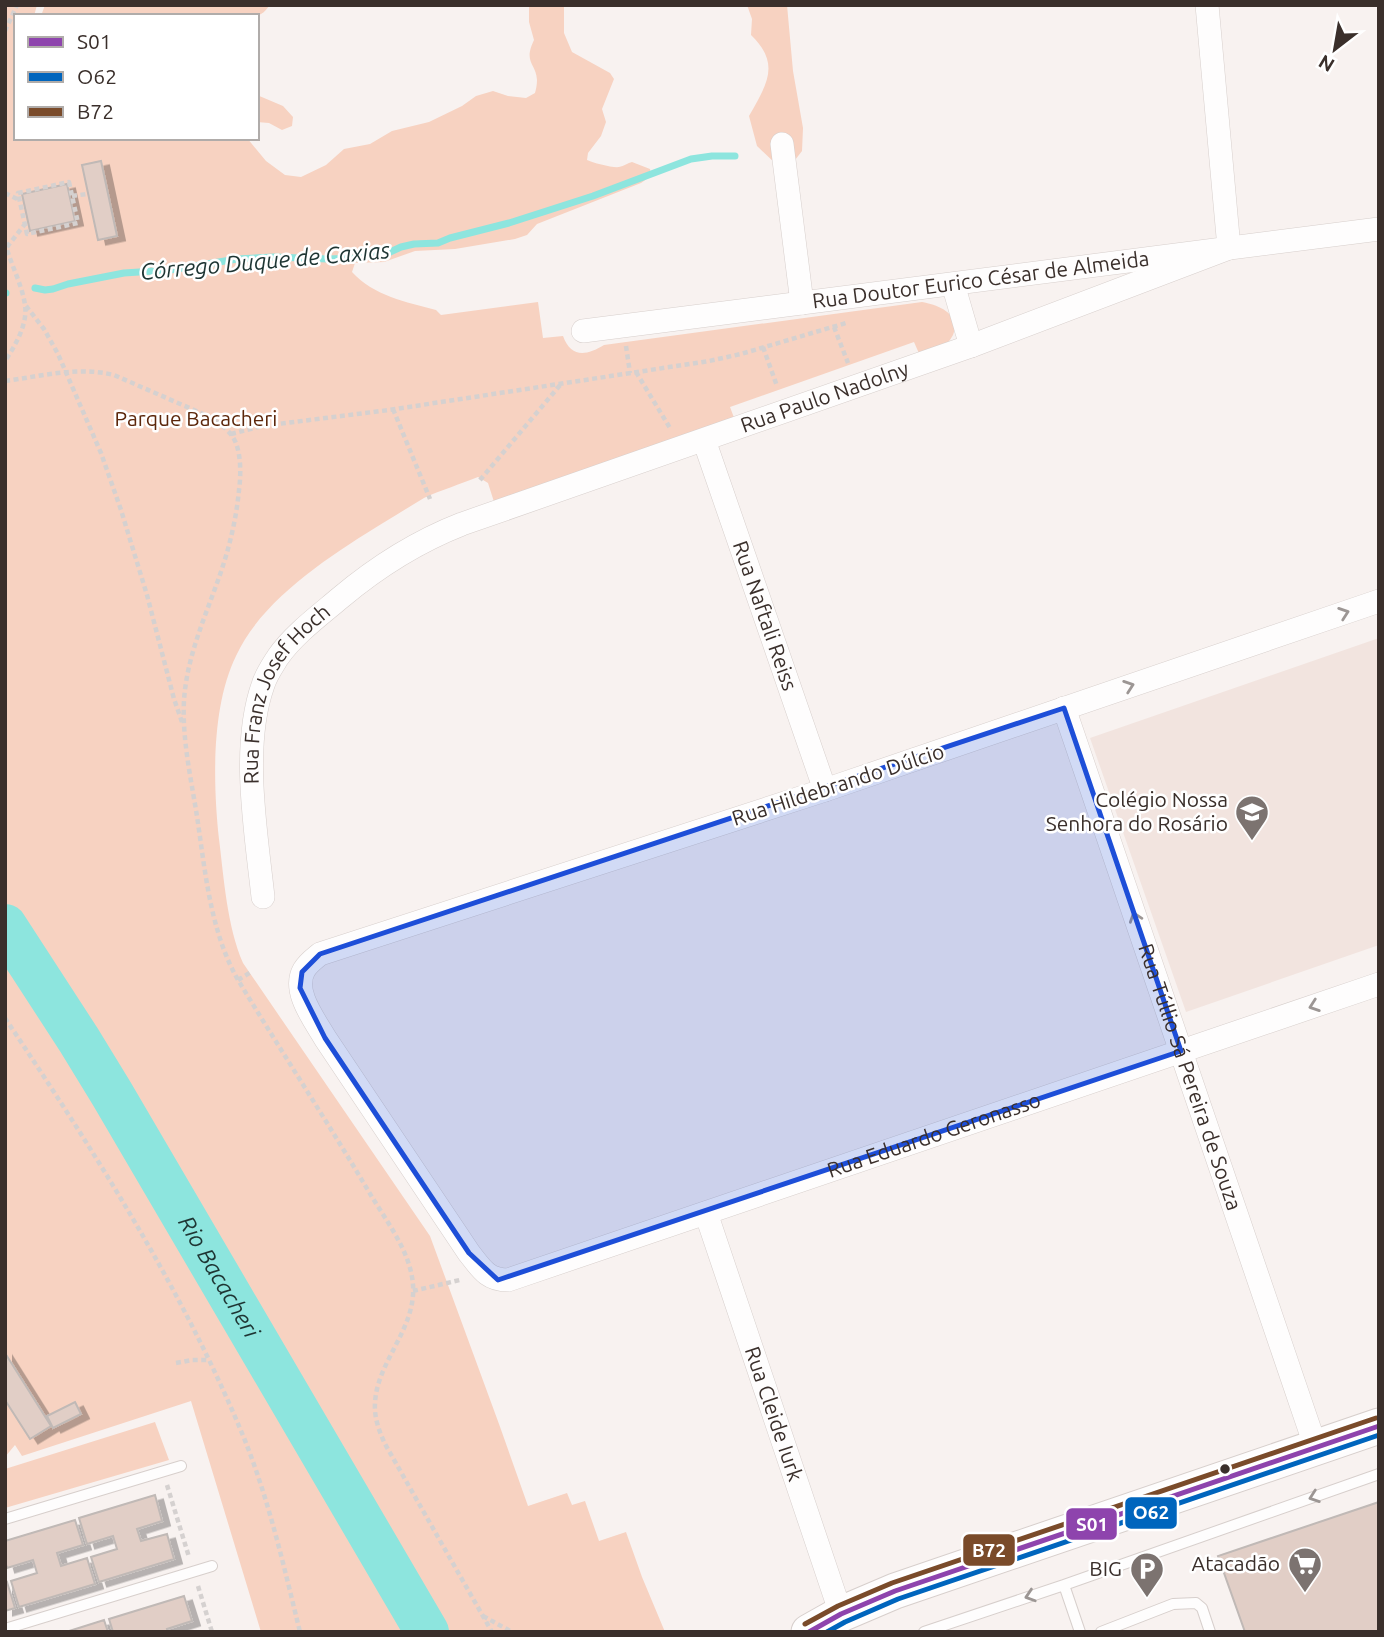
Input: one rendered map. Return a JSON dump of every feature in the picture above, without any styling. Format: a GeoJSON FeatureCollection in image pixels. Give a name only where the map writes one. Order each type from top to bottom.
{"type":"FeatureCollection","features":[{"type":"Feature","properties":{"kind":"main road"},"geometry":{"type":"LineString","coordinates":[[809,1632],[841,1614],[895,1591],[1379,1426]]}},
{"type":"Feature","properties":{"kind":"street"},"geometry":{"type":"LineString","coordinates":[[1207,5],[1229,248]]}},
{"type":"Feature","properties":{"kind":"street"},"geometry":{"type":"LineString","coordinates":[[782,144],[802,303]]}},
{"type":"Feature","properties":{"kind":"street","name":"Rua Doutor Eurico César de Almeida"},"geometry":{"type":"LineString","coordinates":[[583,331],[1379,229]]}},
{"type":"Feature","properties":{"kind":"street","name":"Rua Paulo Nadolny"},"geometry":{"type":"LineString","coordinates":[[419,542],[971,346],[1229,248]]}},
{"type":"Feature","properties":{"kind":"street"},"geometry":{"type":"LineString","coordinates":[[953,284],[971,346]]}},
{"type":"Feature","properties":{"kind":"street","name":"Rua Naftali Reiss"},"geometry":{"type":"LineString","coordinates":[[704,440],[825,790]]}},
{"type":"Feature","properties":{"kind":"street","name":"Rua Franz Josef Hoch"},"geometry":{"type":"LineString","coordinates":[[263,897],[252,783],[254,733],[264,683],[280,655],[310,624],[359,582],[419,542]]}},
{"type":"Feature","properties":{"kind":"street","name":"Rua Hildebrando Dúlcio"},"geometry":{"type":"LineString","coordinates":[[479,1277],[469,1254],[307,1007],[300,988],[302,972],[309,962],[320,954],[825,790],[1379,601]]}},
{"type":"Feature","properties":{"kind":"street","name":"Rua Túllio Sá Pereira de Souza"},"geometry":{"type":"LineString","coordinates":[[1064,708],[1316,1448]]}},
{"type":"Feature","properties":{"kind":"street","name":"Rua Eduardo Geronasso"},"geometry":{"type":"LineString","coordinates":[[479,1277],[508,1280],[1379,984]]}},
{"type":"Feature","properties":{"kind":"street","name":"Rua Cleide Iurk"},"geometry":{"type":"LineString","coordinates":[[706,1213],[841,1614]]}},
{"type":"Feature","properties":{"kind":"lane"},"geometry":{"type":"LineString","coordinates":[[5,1519],[181,1466]]}},
{"type":"Feature","properties":{"kind":"lane"},"geometry":{"type":"LineString","coordinates":[[924,1632],[1379,1474]]}},
{"type":"Feature","properties":{"kind":"lane"},"geometry":{"type":"LineString","coordinates":[[5,1629],[212,1566]]}},
{"type":"Feature","properties":{"kind":"lane"},"geometry":{"type":"LineString","coordinates":[[1064,1585],[1080,1632]]}},
{"type":"Feature","properties":{"kind":"lane"},"geometry":{"type":"LineString","coordinates":[[1101,1632],[1173,1604],[1196,1603],[1202,1608],[1210,1632]]}},
{"type":"Feature","properties":{"kind":"path"},"geometry":{"type":"LineString","coordinates":[[5,31],[17,5]]}},
{"type":"Feature","properties":{"kind":"path"},"geometry":{"type":"LineString","coordinates":[[69,182],[78,223],[27,234],[20,201],[18,193],[69,182]]}},
{"type":"Feature","properties":{"kind":"path"},"geometry":{"type":"LineString","coordinates":[[5,193],[20,201]]}},
{"type":"Feature","properties":{"kind":"path"},"geometry":{"type":"LineString","coordinates":[[72,196],[88,194]]}},
{"type":"Feature","properties":{"kind":"path"},"geometry":{"type":"LineString","coordinates":[[25,224],[6,246],[26,306],[44,329],[58,354],[96,440],[121,510],[183,724]]}},
{"type":"Feature","properties":{"kind":"path"},"geometry":{"type":"LineString","coordinates":[[5,361],[17,340],[26,306]]}},
{"type":"Feature","properties":{"kind":"path"},"geometry":{"type":"LineString","coordinates":[[5,381],[80,370],[98,371],[114,375],[210,417],[231,434],[262,426],[709,361],[854,321]]}},
{"type":"Feature","properties":{"kind":"path"},"geometry":{"type":"LineString","coordinates":[[834,327],[848,363]]}},
{"type":"Feature","properties":{"kind":"path"},"geometry":{"type":"LineString","coordinates":[[626,345],[629,373]]}},
{"type":"Feature","properties":{"kind":"path"},"geometry":{"type":"LineString","coordinates":[[764,347],[777,386]]}},
{"type":"Feature","properties":{"kind":"path"},"geometry":{"type":"LineString","coordinates":[[636,372],[670,428]]}},
{"type":"Feature","properties":{"kind":"path"},"geometry":{"type":"LineString","coordinates":[[480,480],[562,384]]}},
{"type":"Feature","properties":{"kind":"path"},"geometry":{"type":"LineString","coordinates":[[393,409],[430,499]]}},
{"type":"Feature","properties":{"kind":"path"},"geometry":{"type":"LineString","coordinates":[[238,979],[251,972]]}},
{"type":"Feature","properties":{"kind":"path"},"geometry":{"type":"LineString","coordinates":[[5,1018],[101,1164],[209,1360],[244,1439],[265,1497],[300,1632]]}},
{"type":"Feature","properties":{"kind":"path"},"geometry":{"type":"LineString","coordinates":[[414,1291],[479,1277]]}},
{"type":"Feature","properties":{"kind":"path"},"geometry":{"type":"LineString","coordinates":[[176,1363],[209,1360]]}},
{"type":"Feature","properties":{"kind":"path"},"geometry":{"type":"LineString","coordinates":[[163,1471],[212,1632]]}},
{"type":"Feature","properties":{"kind":"path"},"geometry":{"type":"LineString","coordinates":[[483,1615],[512,1632]]}},
{"type":"Feature","properties":{"kind":"highlighted area"},"geometry":{"type":"Polygon","coordinates":[[[1064,708],[1181,1051],[498,1280],[469,1253],[325,1038],[300,988],[302,972],[320,954],[1064,708]]]}},
{"type":"Feature","properties":{"kind":"shaded area","name":"Colégio Nossa Senhora do Rosário"},"geometry":{"type":"Polygon","coordinates":[[[1379,638],[1379,945],[1186,1012],[1090,738],[1379,638]]]}},
{"type":"Feature","properties":{"kind":"green space","name":"Parque Bacacheri"},"geometry":{"type":"Polygon","coordinates":[[[5,5],[37,5],[35,14],[14,14],[14,140],[249,140],[266,161],[285,175],[301,177],[326,165],[344,149],[370,144],[392,131],[429,122],[476,96],[493,91],[526,98],[535,93],[537,80],[530,58],[534,40],[529,22],[529,5],[564,5],[564,33],[572,52],[610,73],[614,79],[602,109],[606,122],[601,136],[588,153],[587,160],[616,167],[632,162],[650,169],[651,176],[641,183],[537,224],[527,235],[515,239],[455,249],[415,251],[384,262],[355,263],[352,272],[361,280],[380,292],[436,310],[441,315],[538,302],[543,338],[563,336],[570,348],[580,353],[604,345],[922,302],[935,305],[951,316],[955,328],[953,335],[947,344],[921,358],[914,342],[730,407],[736,423],[495,505],[488,483],[478,477],[424,498],[342,549],[280,597],[248,635],[236,656],[222,698],[218,722],[215,770],[217,817],[230,918],[243,963],[430,1236],[528,1506],[567,1493],[572,1505],[585,1501],[599,1541],[626,1532],[665,1632],[261,1632],[191,1401],[22,1456],[15,1445],[5,1457],[5,5]]]}},
{"type":"Feature","properties":{"kind":"green space"},"geometry":{"type":"Polygon","coordinates":[[[45,5],[270,5],[259,15],[42,14],[45,5]]]}},
{"type":"Feature","properties":{"kind":"green space"},"geometry":{"type":"Polygon","coordinates":[[[747,5],[787,5],[793,71],[803,128],[802,151],[792,164],[777,165],[757,146],[749,116],[765,84],[768,65],[766,55],[751,35],[752,19],[747,5]]]}},
{"type":"Feature","properties":{"kind":"green space"},"geometry":{"type":"Polygon","coordinates":[[[259,96],[283,106],[293,117],[292,126],[282,130],[269,123],[259,122],[259,96]]]}},
{"type":"Feature","properties":{"kind":"green space"},"geometry":{"type":"Polygon","coordinates":[[[155,1422],[169,1460],[5,1508],[5,1469],[155,1422]]]}},
{"type":"Feature","properties":{"kind":"building"},"geometry":{"type":"Polygon","coordinates":[[[101,161],[117,236],[98,240],[82,165],[101,161]]]}},
{"type":"Feature","properties":{"kind":"building"},"geometry":{"type":"Polygon","coordinates":[[[67,184],[75,221],[30,231],[22,194],[67,184]]]}},
{"type":"Feature","properties":{"kind":"building"},"geometry":{"type":"Polygon","coordinates":[[[5,1353],[51,1426],[30,1439],[5,1400],[5,1353]]]}},
{"type":"Feature","properties":{"kind":"building"},"geometry":{"type":"Polygon","coordinates":[[[75,1402],[81,1414],[53,1428],[47,1416],[75,1402]]]}},
{"type":"Feature","properties":{"kind":"building"},"geometry":{"type":"Polygon","coordinates":[[[155,1495],[162,1521],[137,1529],[141,1541],[167,1534],[174,1559],[99,1582],[91,1557],[117,1549],[113,1536],[87,1544],[79,1518],[155,1495]]]}},
{"type":"Feature","properties":{"kind":"building","name":"Atacadão"},"geometry":{"type":"Polygon","coordinates":[[[1379,1502],[1379,1632],[1245,1632],[1218,1556],[1379,1502]]]}},
{"type":"Feature","properties":{"kind":"building"},"geometry":{"type":"Polygon","coordinates":[[[75,1520],[83,1545],[57,1553],[61,1566],[87,1558],[95,1584],[19,1607],[11,1581],[37,1573],[33,1560],[7,1568],[5,1541],[75,1520]]]}},
{"type":"Feature","properties":{"kind":"building"},"geometry":{"type":"Polygon","coordinates":[[[7,1582],[15,1608],[5,1611],[5,1583],[7,1582]]]}},
{"type":"Feature","properties":{"kind":"building"},"geometry":{"type":"Polygon","coordinates":[[[184,1596],[192,1621],[167,1629],[168,1632],[113,1632],[109,1619],[184,1596]]]}},
{"type":"Feature","properties":{"kind":"building"},"geometry":{"type":"Polygon","coordinates":[[[104,1620],[108,1632],[66,1632],[104,1620]]]}},
{"type":"Feature","properties":{"kind":"waterway","name":"Córrego Duque de Caxias"},"geometry":{"type":"LineString","coordinates":[[35,288],[53,289],[124,273],[170,270],[237,259],[355,258],[388,253],[401,247],[438,243],[509,223],[593,196],[691,159],[735,156]]}},
{"type":"Feature","properties":{"kind":"waterway","name":"Rio Bacacheri"},"geometry":{"type":"LineString","coordinates":[[5,926],[112,1094],[427,1632]]}},
{"type":"Feature","properties":{"kind":"transit line","name":"B72"},"geometry":{"type":"LineString","coordinates":[[805,1624],[838,1606],[892,1583],[1376,1418]]}},
{"type":"Feature","properties":{"kind":"transit line","name":"S01"},"geometry":{"type":"LineString","coordinates":[[809,1632],[841,1614],[895,1591],[1379,1426]]}},
{"type":"Feature","properties":{"kind":"transit line","name":"O62"},"geometry":{"type":"LineString","coordinates":[[827,1632],[898,1599],[1379,1435]]}},
{"type":"Feature","properties":{"kind":"place","name":"Colégio Nossa Senhora do Rosário"},"geometry":{"type":"Point","coordinates":[1252,842]}},
{"type":"Feature","properties":{"kind":"place","name":"Atacadão"},"geometry":{"type":"Point","coordinates":[1305,1594]}},
{"type":"Feature","properties":{"kind":"place","name":"BIG"},"geometry":{"type":"Point","coordinates":[1147,1599]}}]}
